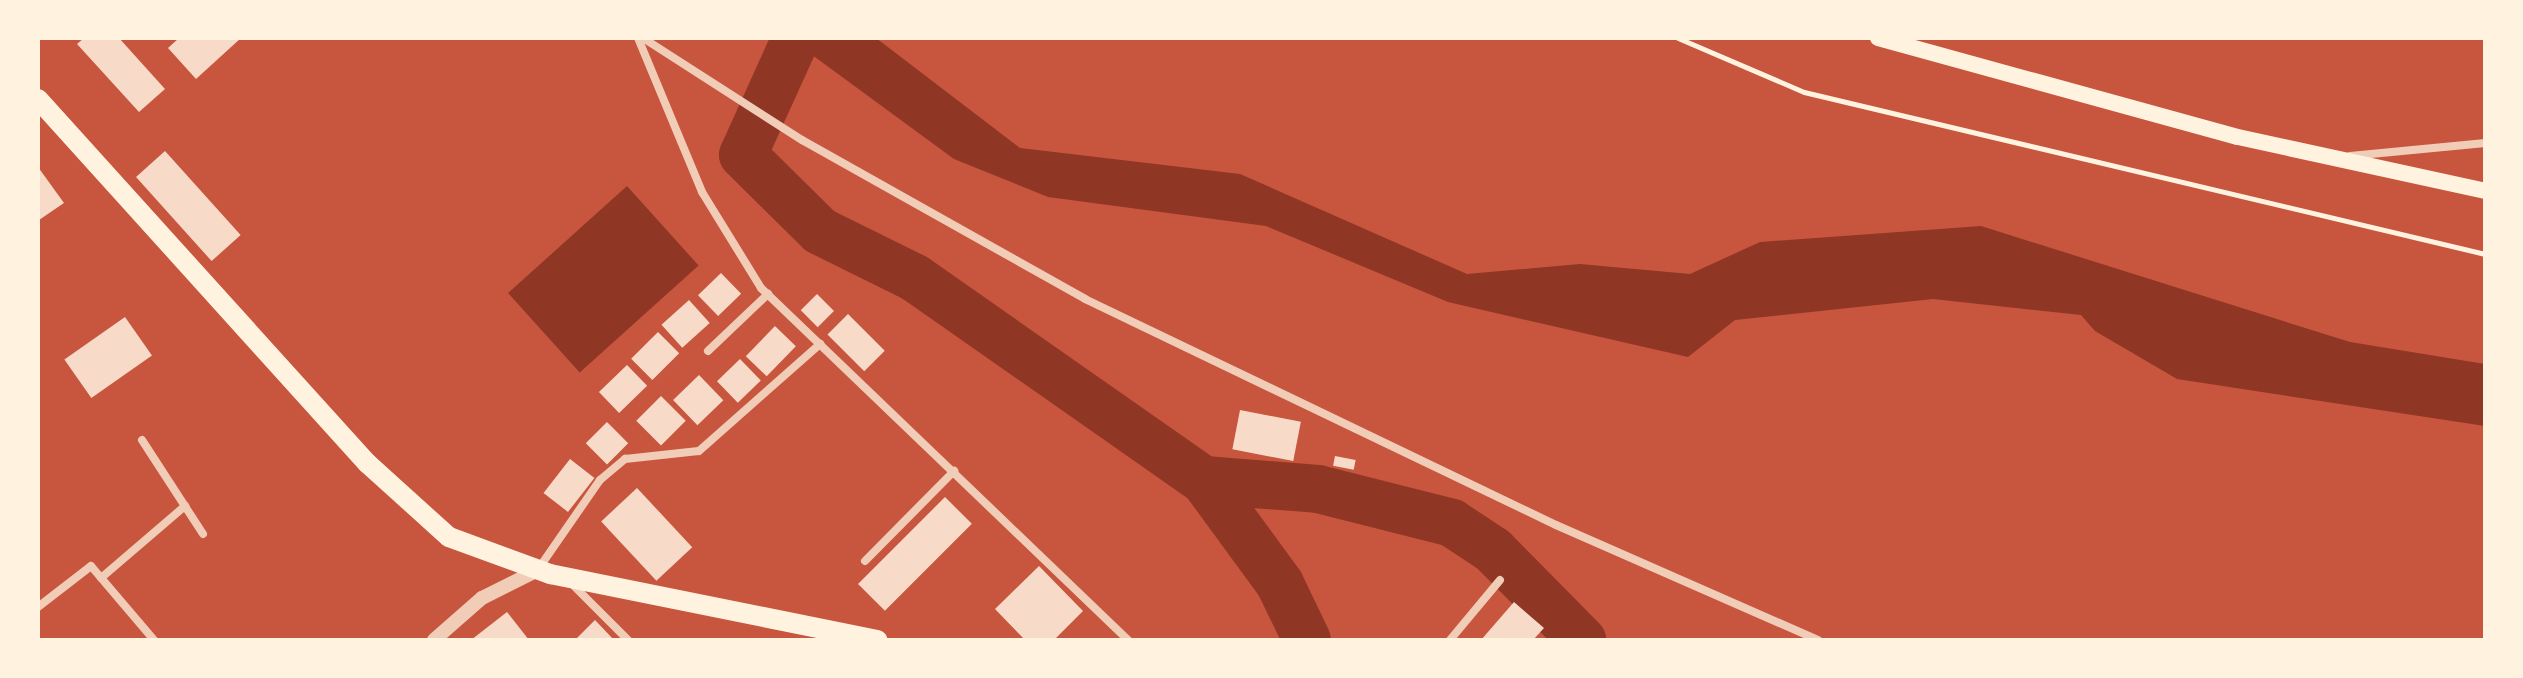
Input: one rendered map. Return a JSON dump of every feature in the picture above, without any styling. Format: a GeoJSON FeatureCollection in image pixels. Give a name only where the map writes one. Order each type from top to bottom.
{"type":"FeatureCollection","features":[{"type":"Feature","properties":{"kind":"main road"},"geometry":{"type":"LineString","coordinates":[[1890,40],[2238,137],[2341,157],[2485,191]]}},
{"type":"Feature","properties":{"kind":"main road"},"geometry":{"type":"LineString","coordinates":[[38,99],[399,495],[449,537],[565,577],[854,638],[877,640]]}},
{"type":"Feature","properties":{"kind":"street"},"geometry":{"type":"LineString","coordinates":[[641,38],[802,140],[1085,299],[1795,636],[1818,640]]}},
{"type":"Feature","properties":{"kind":"street"},"geometry":{"type":"LineString","coordinates":[[641,38],[702,192],[768,294],[1128,640]]}},
{"type":"Feature","properties":{"kind":"street"},"geometry":{"type":"LineString","coordinates":[[2341,157],[2485,143]]}},
{"type":"Feature","properties":{"kind":"street"},"geometry":{"type":"LineString","coordinates":[[708,351],[768,294]]}},
{"type":"Feature","properties":{"kind":"street"},"geometry":{"type":"LineString","coordinates":[[434,640],[482,598],[538,570],[600,480],[625,459],[699,451],[820,344]]}},
{"type":"Feature","properties":{"kind":"street"},"geometry":{"type":"LineString","coordinates":[[142,440],[203,534]]}},
{"type":"Feature","properties":{"kind":"street"},"geometry":{"type":"LineString","coordinates":[[865,561],[954,471]]}},
{"type":"Feature","properties":{"kind":"street"},"geometry":{"type":"LineString","coordinates":[[101,578],[185,506]]}},
{"type":"Feature","properties":{"kind":"street"},"geometry":{"type":"LineString","coordinates":[[38,607],[91,566],[154,640]]}},
{"type":"Feature","properties":{"kind":"street"},"geometry":{"type":"LineString","coordinates":[[565,577],[628,640]]}},
{"type":"Feature","properties":{"kind":"street"},"geometry":{"type":"LineString","coordinates":[[1450,640],[1500,580]]}},
{"type":"Feature","properties":{"kind":"path"},"geometry":{"type":"LineString","coordinates":[[1678,38],[1804,92],[2485,254]]}},
{"type":"Feature","properties":{"kind":"shaded area"},"geometry":{"type":"Polygon","coordinates":[[[789,38],[876,38],[1020,148],[1240,174],[1467,274],[1580,264],[1690,274],[1760,242],[1981,226],[2350,342],[2485,364],[2485,426],[2177,379],[2095,331],[2081,315],[1933,299],[1735,320],[1688,357],[1448,302],[1266,226],[1048,197],[954,159],[789,38]]]}},
{"type":"Feature","properties":{"kind":"shaded area"},"geometry":{"type":"Polygon","coordinates":[[[627,186],[699,266],[580,373],[508,293],[627,186]]]}},
{"type":"Feature","properties":{"kind":"building"},"geometry":{"type":"Polygon","coordinates":[[[84,38],[119,38],[165,89],[139,112],[77,44],[84,38]]]}},
{"type":"Feature","properties":{"kind":"building"},"geometry":{"type":"Polygon","coordinates":[[[179,38],[241,38],[196,79],[168,48],[179,38]]]}},
{"type":"Feature","properties":{"kind":"building"},"geometry":{"type":"Polygon","coordinates":[[[165,151],[241,235],[212,261],[136,177],[165,151]]]}},
{"type":"Feature","properties":{"kind":"building"},"geometry":{"type":"Polygon","coordinates":[[[38,167],[64,203],[39,220],[38,218],[38,167]]]}},
{"type":"Feature","properties":{"kind":"building"},"geometry":{"type":"Polygon","coordinates":[[[721,273],[741,294],[718,316],[698,295],[721,273]]]}},
{"type":"Feature","properties":{"kind":"building"},"geometry":{"type":"Polygon","coordinates":[[[817,294],[834,311],[818,327],[801,310],[817,294]]]}},
{"type":"Feature","properties":{"kind":"building"},"geometry":{"type":"Polygon","coordinates":[[[689,300],[710,323],[682,348],[662,325],[689,300]]]}},
{"type":"Feature","properties":{"kind":"building"},"geometry":{"type":"Polygon","coordinates":[[[848,314],[885,351],[864,371],[827,335],[848,314]]]}},
{"type":"Feature","properties":{"kind":"building"},"geometry":{"type":"Polygon","coordinates":[[[125,317],[152,356],[91,398],[64,359],[125,317]]]}},
{"type":"Feature","properties":{"kind":"building"},"geometry":{"type":"Polygon","coordinates":[[[775,326],[796,346],[767,376],[746,356],[775,326]]]}},
{"type":"Feature","properties":{"kind":"building"},"geometry":{"type":"Polygon","coordinates":[[[658,332],[679,353],[652,380],[631,359],[658,332]]]}},
{"type":"Feature","properties":{"kind":"building"},"geometry":{"type":"Polygon","coordinates":[[[740,359],[761,381],[738,403],[717,381],[740,359]]]}},
{"type":"Feature","properties":{"kind":"building"},"geometry":{"type":"Polygon","coordinates":[[[627,365],[647,386],[619,413],[599,392],[627,365]]]}},
{"type":"Feature","properties":{"kind":"building"},"geometry":{"type":"Polygon","coordinates":[[[699,375],[723,400],[697,425],[673,400],[699,375]]]}},
{"type":"Feature","properties":{"kind":"building"},"geometry":{"type":"Polygon","coordinates":[[[661,396],[686,421],[661,445],[636,421],[661,396]]]}},
{"type":"Feature","properties":{"kind":"building"},"geometry":{"type":"Polygon","coordinates":[[[1240,410],[1301,422],[1293,461],[1232,449],[1240,410]]]}},
{"type":"Feature","properties":{"kind":"building"},"geometry":{"type":"Polygon","coordinates":[[[607,422],[628,443],[607,464],[586,443],[607,422]]]}},
{"type":"Feature","properties":{"kind":"building"},"geometry":{"type":"Polygon","coordinates":[[[1335,456],[1356,460],[1354,470],[1333,466],[1335,456]]]}},
{"type":"Feature","properties":{"kind":"building"},"geometry":{"type":"Polygon","coordinates":[[[570,459],[594,478],[568,512],[544,493],[570,459]]]}},
{"type":"Feature","properties":{"kind":"building"},"geometry":{"type":"Polygon","coordinates":[[[637,488],[692,547],[656,581],[601,521],[637,488]]]}},
{"type":"Feature","properties":{"kind":"building"},"geometry":{"type":"Polygon","coordinates":[[[945,497],[972,524],[885,611],[858,584],[945,497]]]}},
{"type":"Feature","properties":{"kind":"building"},"geometry":{"type":"Polygon","coordinates":[[[1039,566],[1083,611],[1054,640],[1025,640],[995,609],[1039,566]]]}},
{"type":"Feature","properties":{"kind":"building"},"geometry":{"type":"Polygon","coordinates":[[[1514,602],[1544,628],[1533,640],[1481,640],[1514,602]]]}},
{"type":"Feature","properties":{"kind":"building"},"geometry":{"type":"Polygon","coordinates":[[[507,612],[529,640],[471,640],[507,612]]]}},
{"type":"Feature","properties":{"kind":"building"},"geometry":{"type":"Polygon","coordinates":[[[595,620],[614,640],[575,640],[595,620]]]}},
{"type":"Feature","properties":{"kind":"waterway"},"geometry":{"type":"LineString","coordinates":[[796,38],[743,155],[820,231],[915,278],[1204,480],[1280,584],[1307,640]]}},
{"type":"Feature","properties":{"kind":"waterway"},"geometry":{"type":"LineString","coordinates":[[1204,480],[1318,489],[1452,523],[1493,550],[1582,640]]}}]}
